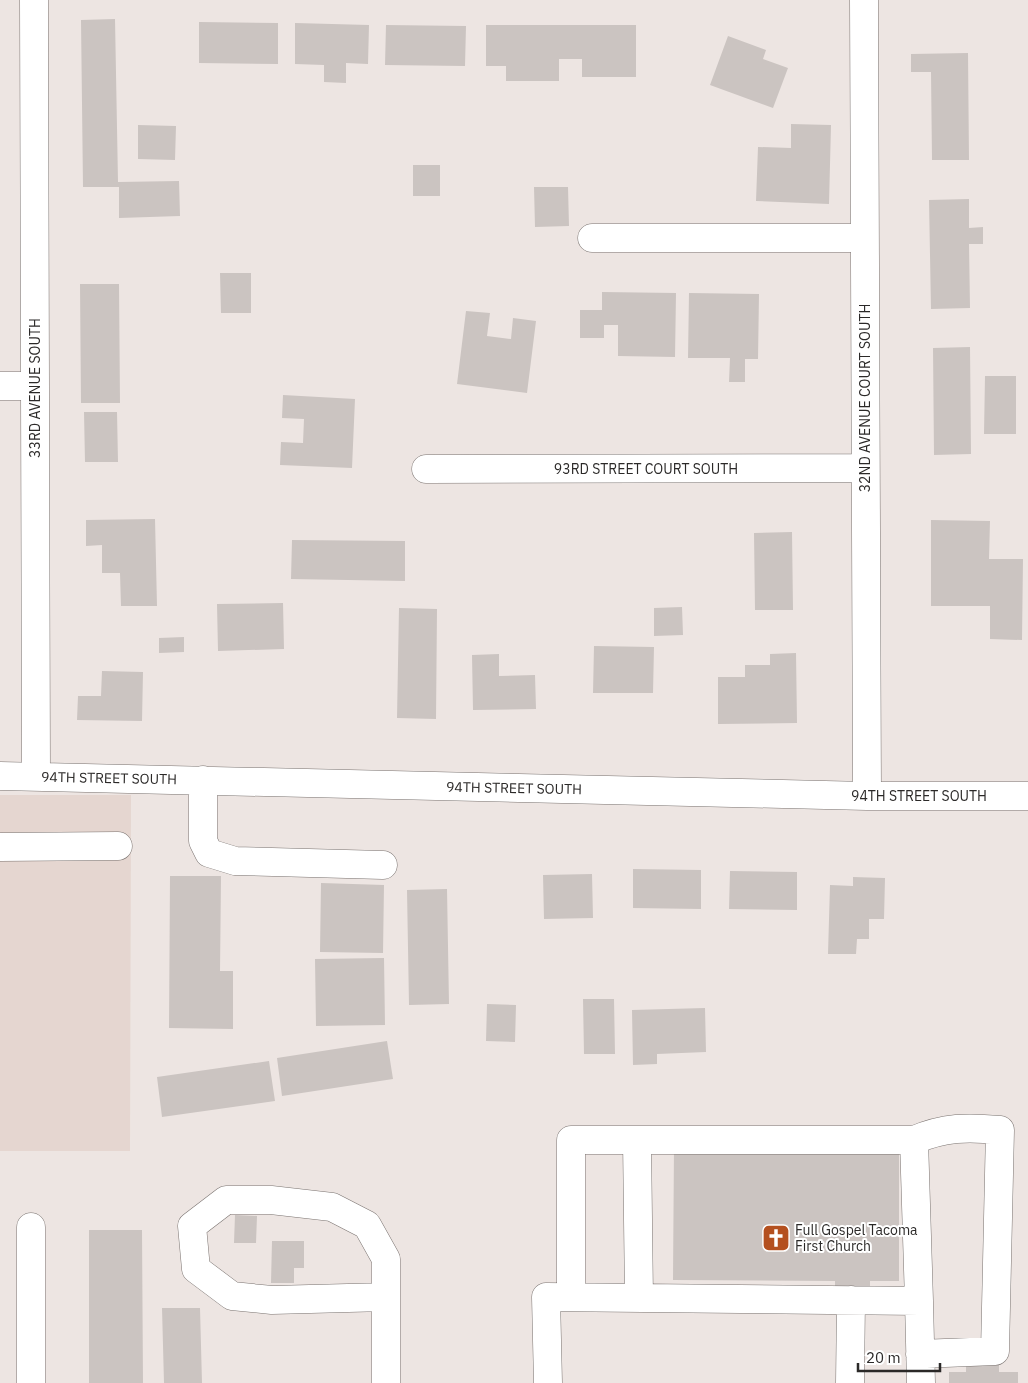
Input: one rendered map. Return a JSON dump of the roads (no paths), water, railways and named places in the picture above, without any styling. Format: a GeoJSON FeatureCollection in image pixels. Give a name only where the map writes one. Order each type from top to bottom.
{"type":"FeatureCollection","features":[{"type":"Feature","properties":{"kind":"street","name":"33RD AVENUE SOUTH"},"geometry":{"type":"LineString","coordinates":[[34,0],[36,776]]}},
{"type":"Feature","properties":{"kind":"street","name":"32ND AVENUE COURT SOUTH"},"geometry":{"type":"LineString","coordinates":[[864,0],[867,796]]}},
{"type":"Feature","properties":{"kind":"street"},"geometry":{"type":"LineString","coordinates":[[592,238],[864,238]]}},
{"type":"Feature","properties":{"kind":"street"},"geometry":{"type":"LineString","coordinates":[[0,386],[35,386]]}},
{"type":"Feature","properties":{"kind":"street","name":"93RD STREET COURT SOUTH"},"geometry":{"type":"LineString","coordinates":[[426,469],[865,468]]}},
{"type":"Feature","properties":{"kind":"street","name":"94TH STREET SOUTH"},"geometry":{"type":"LineString","coordinates":[[0,776],[867,796],[1028,796]]}},
{"type":"Feature","properties":{"kind":"street"},"geometry":{"type":"LineString","coordinates":[[203,780],[203,840],[210,852],[236,861],[383,865]]}},
{"type":"Feature","properties":{"kind":"street"},"geometry":{"type":"LineString","coordinates":[[0,847],[118,846]]}},
{"type":"Feature","properties":{"kind":"street"},"geometry":{"type":"LineString","coordinates":[[571,1297],[571,1140],[914,1140],[936,1131],[972,1128],[1000,1130],[996,1351],[920,1354]]}},
{"type":"Feature","properties":{"kind":"street"},"geometry":{"type":"LineString","coordinates":[[637,1140],[639,1298]]}},
{"type":"Feature","properties":{"kind":"street"},"geometry":{"type":"LineString","coordinates":[[914,1140],[921,1383]]}},
{"type":"Feature","properties":{"kind":"street"},"geometry":{"type":"LineString","coordinates":[[386,1297],[272,1300],[232,1296],[196,1269],[192,1226],[226,1200],[271,1200],[332,1207],[367,1225],[386,1259],[386,1297],[386,1383]]}},
{"type":"Feature","properties":{"kind":"street"},"geometry":{"type":"LineString","coordinates":[[31,1227],[31,1383]]}},
{"type":"Feature","properties":{"kind":"street"},"geometry":{"type":"LineString","coordinates":[[548,1383],[546,1297],[919,1301]]}},
{"type":"Feature","properties":{"kind":"street"},"geometry":{"type":"LineString","coordinates":[[850,1383],[851,1300]]}},
{"type":"Feature","properties":{"kind":"place","name":"Full Gospel Tacoma First Church"},"geometry":{"type":"Point","coordinates":[776,1238]}}]}
